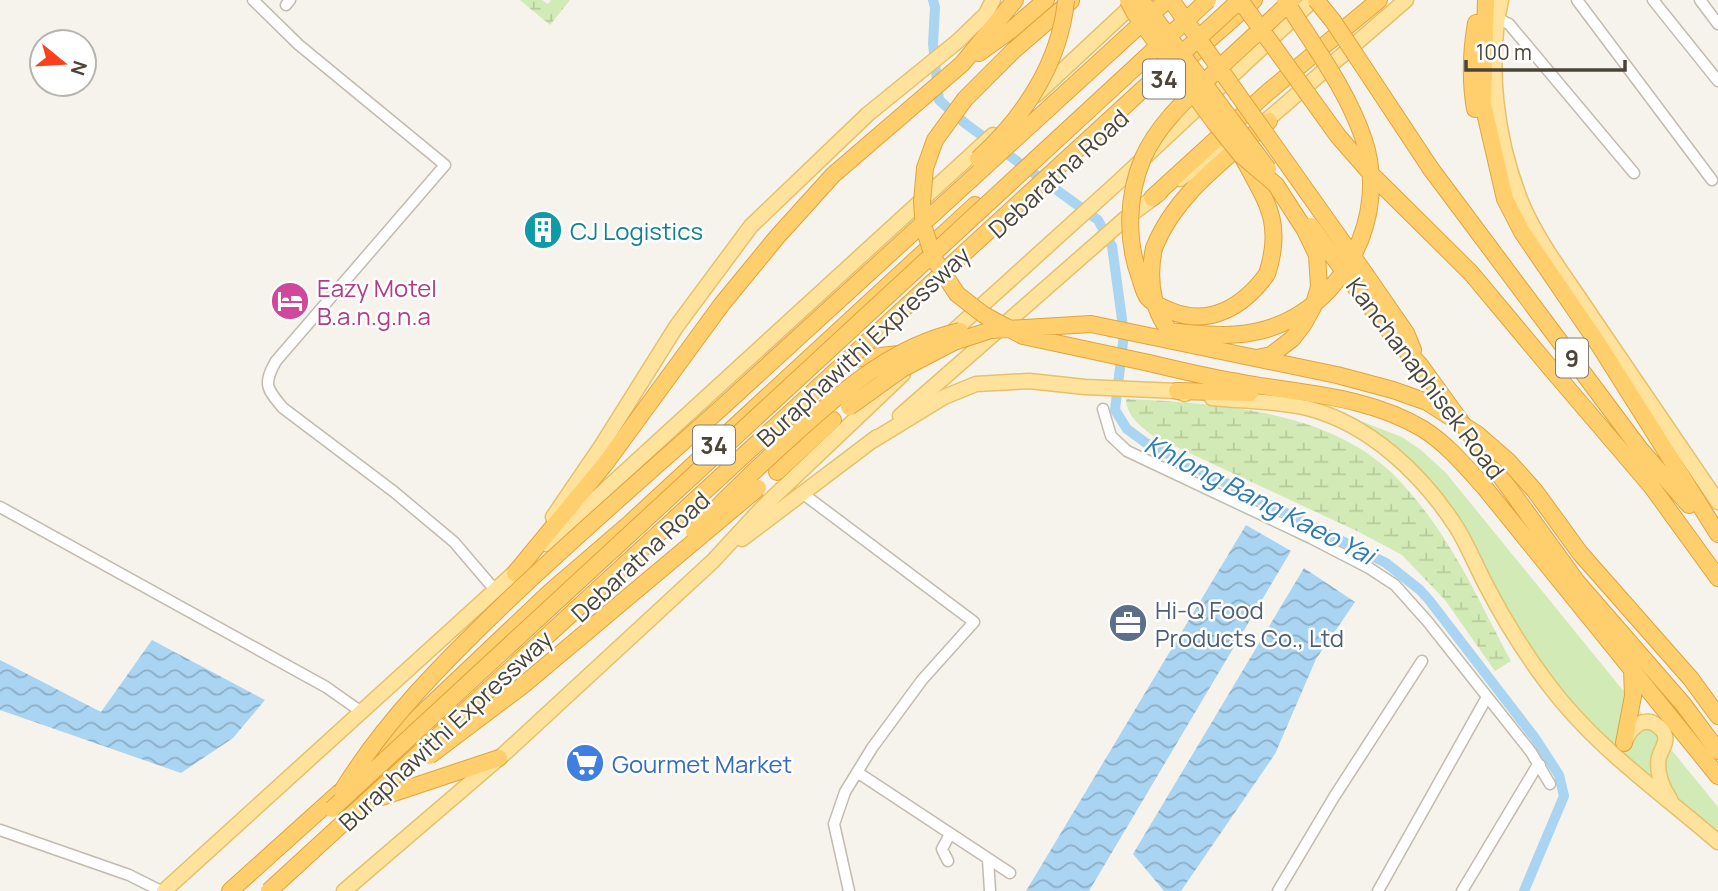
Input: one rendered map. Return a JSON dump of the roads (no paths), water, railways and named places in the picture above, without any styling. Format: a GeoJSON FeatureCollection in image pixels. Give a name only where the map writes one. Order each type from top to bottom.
{"type":"FeatureCollection","features":[{"type":"Feature","properties":{"kind":"highway"},"geometry":{"type":"LineString","coordinates":[[962,64],[1015,0]]}},
{"type":"Feature","properties":{"kind":"highway"},"geometry":{"type":"LineString","coordinates":[[515,573],[606,464],[722,304],[833,175],[962,64],[1011,30],[1046,0]]}},
{"type":"Feature","properties":{"kind":"highway"},"geometry":{"type":"LineString","coordinates":[[666,454],[713,402],[1004,133],[1024,109],[1042,80],[1055,51],[1066,0]]}},
{"type":"Feature","properties":{"kind":"highway"},"geometry":{"type":"LineString","coordinates":[[1072,0],[1013,51],[965,99],[935,140],[925,169],[922,202],[924,228],[933,259],[957,294],[984,315],[1023,336],[1238,383],[1347,400],[1395,416],[1423,429],[1460,461],[1548,563],[1718,776]]}},
{"type":"Feature","properties":{"kind":"highway"},"geometry":{"type":"LineString","coordinates":[[1128,0],[1215,123],[1241,155],[1276,185],[1305,230],[1317,255],[1319,287],[1313,307],[1292,338],[1270,355],[1241,361],[1214,359],[1194,351],[1175,337],[1156,309],[1150,271],[1154,248],[1161,230],[1174,211],[1195,188],[1269,121]]}},
{"type":"Feature","properties":{"kind":"highway","name":"Kanchanaphisek Road"},"geometry":{"type":"LineString","coordinates":[[1140,0],[1361,295],[1420,365],[1577,582],[1683,704],[1718,751]]}},
{"type":"Feature","properties":{"kind":"highway"},"geometry":{"type":"LineString","coordinates":[[332,808],[362,759],[429,678],[538,571],[1169,0],[1406,333],[1420,365]]}},
{"type":"Feature","properties":{"kind":"highway","name":"Debaratna Road"},"geometry":{"type":"LineString","coordinates":[[230,891],[550,592],[629,524],[1199,0]]}},
{"type":"Feature","properties":{"kind":"highway","name":"Buraphawithi Expressway"},"geometry":{"type":"LineString","coordinates":[[241,891],[1208,0]]}},
{"type":"Feature","properties":{"kind":"highway"},"geometry":{"type":"LineString","coordinates":[[1240,0],[1338,136],[1373,176],[1471,273],[1651,487],[1718,578]]}},
{"type":"Feature","properties":{"kind":"highway","name":"Buraphawithi Expressway"},"geometry":{"type":"LineString","coordinates":[[269,891],[1240,0]]}},
{"type":"Feature","properties":{"kind":"highway","name":"Debaratna Road"},"geometry":{"type":"LineString","coordinates":[[280,891],[853,359],[1040,188],[1254,0]]}},
{"type":"Feature","properties":{"kind":"highway"},"geometry":{"type":"LineString","coordinates":[[667,566],[697,529],[750,475],[858,379],[894,355],[937,337],[960,331],[1091,324],[1224,337],[1269,328],[1304,310],[1327,292],[1349,264],[1362,240],[1372,184],[1369,160],[1364,139],[1347,100],[1285,0]]}},
{"type":"Feature","properties":{"kind":"highway"},"geometry":{"type":"LineString","coordinates":[[1241,155],[1273,218],[1274,254],[1267,274],[1255,291],[1240,304],[1208,316],[1182,316],[1161,307],[1147,298],[1131,246],[1132,192],[1143,158],[1163,124],[1292,0]]}},
{"type":"Feature","properties":{"kind":"highway","name":"9"},"geometry":{"type":"LineString","coordinates":[[1315,0],[1333,21],[1431,169],[1640,449],[1700,517],[1718,543]]}},
{"type":"Feature","properties":{"kind":"highway"},"geometry":{"type":"LineString","coordinates":[[1323,0],[1333,21]]}},
{"type":"Feature","properties":{"kind":"highway"},"geometry":{"type":"LineString","coordinates":[[1152,198],[1268,92],[1379,0]]}},
{"type":"Feature","properties":{"kind":"highway"},"geometry":{"type":"LineString","coordinates":[[1479,0],[1472,46],[1471,88],[1485,156],[1499,199],[1700,517]]}},
{"type":"Feature","properties":{"kind":"highway"},"geometry":{"type":"LineString","coordinates":[[1486,0],[1483,104],[1505,199],[1522,232],[1599,345],[1718,534]]}},
{"type":"Feature","properties":{"kind":"highway"},"geometry":{"type":"LineString","coordinates":[[1091,324],[1337,374],[1427,402],[1477,433],[1508,461],[1535,491],[1580,553],[1691,679],[1718,716]]}},
{"type":"Feature","properties":{"kind":"highway"},"geometry":{"type":"LineString","coordinates":[[849,407],[902,369],[927,355],[954,342],[990,330]]}},
{"type":"Feature","properties":{"kind":"highway"},"geometry":{"type":"LineString","coordinates":[[853,359],[930,351]]}},
{"type":"Feature","properties":{"kind":"highway"},"geometry":{"type":"LineString","coordinates":[[1177,391],[1198,390],[1347,400]]}},
{"type":"Feature","properties":{"kind":"highway"},"geometry":{"type":"LineString","coordinates":[[777,472],[833,420]]}},
{"type":"Feature","properties":{"kind":"highway"},"geometry":{"type":"LineString","coordinates":[[344,823],[522,686],[758,488]]}},
{"type":"Feature","properties":{"kind":"highway"},"geometry":{"type":"LineString","coordinates":[[1624,743],[1633,696],[1632,669]]}},
{"type":"Feature","properties":{"kind":"highway"},"geometry":{"type":"LineString","coordinates":[[382,797],[499,758]]}},
{"type":"Feature","properties":{"kind":"main road"},"geometry":{"type":"LineString","coordinates":[[515,573],[602,445],[676,327],[751,226],[867,114],[958,41],[986,14],[993,0]]}},
{"type":"Feature","properties":{"kind":"main road","name":"34"},"geometry":{"type":"LineString","coordinates":[[162,891],[515,573],[1140,0]]}},
{"type":"Feature","properties":{"kind":"main road","name":"Debaratna Road"},"geometry":{"type":"LineString","coordinates":[[344,891],[499,758],[713,561],[762,508],[930,351],[1315,0]]}},
{"type":"Feature","properties":{"kind":"main road"},"geometry":{"type":"LineString","coordinates":[[872,442],[1126,218],[1269,121],[1406,0]]}},
{"type":"Feature","properties":{"kind":"main road"},"geometry":{"type":"LineString","coordinates":[[1501,0],[1494,61],[1497,106],[1505,153],[1520,200],[1555,261],[1718,502]]}},
{"type":"Feature","properties":{"kind":"main road"},"geometry":{"type":"LineString","coordinates":[[713,561],[872,442],[944,397],[976,384],[1029,381],[1085,387],[1177,391],[1197,397],[1306,408],[1336,418],[1389,451],[1415,475],[1443,507],[1459,531],[1520,647],[1548,685],[1578,721],[1628,769],[1718,842]]}},
{"type":"Feature","properties":{"kind":"main road"},"geometry":{"type":"LineString","coordinates":[[1628,769],[1624,758],[1624,743],[1633,727],[1642,722],[1653,722],[1665,735],[1658,770],[1664,790],[1675,806]]}},
{"type":"Feature","properties":{"kind":"street"},"geometry":{"type":"LineString","coordinates":[[253,0],[299,45],[445,165],[276,360],[267,377],[268,391],[283,408],[393,491],[454,542],[495,590]]}},
{"type":"Feature","properties":{"kind":"street"},"geometry":{"type":"LineString","coordinates":[[1577,0],[1712,180]]}},
{"type":"Feature","properties":{"kind":"street"},"geometry":{"type":"LineString","coordinates":[[1653,0],[1718,81]]}},
{"type":"Feature","properties":{"kind":"street"},"geometry":{"type":"LineString","coordinates":[[1700,0],[1718,24]]}},
{"type":"Feature","properties":{"kind":"street"},"geometry":{"type":"LineString","coordinates":[[1497,18],[1509,24],[1634,173]]}},
{"type":"Feature","properties":{"kind":"street"},"geometry":{"type":"LineString","coordinates":[[1103,409],[1111,436],[1127,451],[1311,537],[1395,585],[1428,622],[1540,765],[1550,784]]}},
{"type":"Feature","properties":{"kind":"street"},"geometry":{"type":"LineString","coordinates":[[802,493],[974,622],[922,680],[845,792],[835,824],[849,891]]}},
{"type":"Feature","properties":{"kind":"street"},"geometry":{"type":"LineString","coordinates":[[0,507],[326,687],[360,711]]}},
{"type":"Feature","properties":{"kind":"street"},"geometry":{"type":"LineString","coordinates":[[1278,891],[1334,797],[1422,661]]}},
{"type":"Feature","properties":{"kind":"street"},"geometry":{"type":"LineString","coordinates":[[1378,891],[1487,697]]}},
{"type":"Feature","properties":{"kind":"street"},"geometry":{"type":"LineString","coordinates":[[1462,891],[1540,765]]}},
{"type":"Feature","properties":{"kind":"street"},"geometry":{"type":"LineString","coordinates":[[857,772],[1010,873]]}},
{"type":"Feature","properties":{"kind":"street"},"geometry":{"type":"LineString","coordinates":[[0,830],[129,875],[162,891]]}},
{"type":"Feature","properties":{"kind":"street"},"geometry":{"type":"LineString","coordinates":[[948,861],[942,852],[942,845],[950,834]]}},
{"type":"Feature","properties":{"kind":"street"},"geometry":{"type":"LineString","coordinates":[[988,859],[990,891]]}},
{"type":"Feature","properties":{"kind":"water"},"geometry":{"type":"Polygon","coordinates":[[[1246,525],[1291,551],[1089,891],[1026,891],[1246,525]]]}},
{"type":"Feature","properties":{"kind":"water"},"geometry":{"type":"Polygon","coordinates":[[[1304,568],[1355,602],[1316,659],[1275,754],[1181,891],[1164,891],[1133,854],[1304,568]]]}},
{"type":"Feature","properties":{"kind":"water"},"geometry":{"type":"Polygon","coordinates":[[[152,640],[265,700],[233,738],[181,773],[0,710],[0,660],[101,712],[152,640]]]}},
{"type":"Feature","properties":{"kind":"waterway","name":"Khlong Bang Kaeo Yai"},"geometry":{"type":"LineString","coordinates":[[933,0],[933,44],[939,100],[966,124],[1098,220],[1112,246],[1124,334],[1115,410],[1127,429],[1146,443],[1386,563],[1429,600],[1535,738],[1559,775],[1564,796],[1524,891]]}},
{"type":"Feature","properties":{"kind":"place","name":"CJ Logistics"},"geometry":{"type":"Point","coordinates":[543,230]}},
{"type":"Feature","properties":{"kind":"place","name":"Eazy Motel B.a.n.g.n.a"},"geometry":{"type":"Point","coordinates":[290,301]}},
{"type":"Feature","properties":{"kind":"place","name":"Hi-Q Food Products Co., Ltd"},"geometry":{"type":"Point","coordinates":[1128,623]}},
{"type":"Feature","properties":{"kind":"place","name":"Gourmet Market"},"geometry":{"type":"Point","coordinates":[585,763]}}]}
